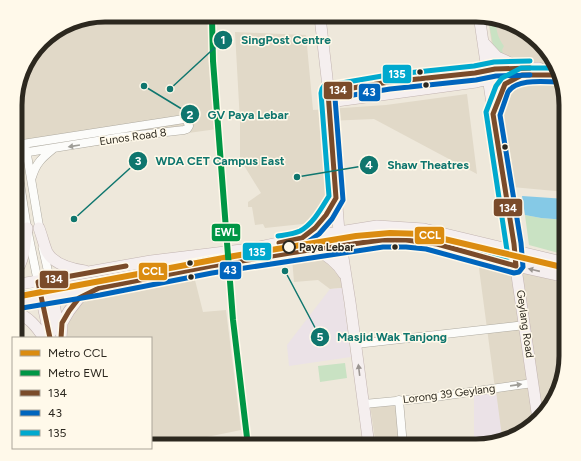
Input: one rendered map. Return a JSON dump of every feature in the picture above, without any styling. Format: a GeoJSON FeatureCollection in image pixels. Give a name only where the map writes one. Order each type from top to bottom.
{"type":"FeatureCollection","features":[{"type":"Feature","properties":{"kind":"main road"},"geometry":{"type":"LineString","coordinates":[[320,22],[339,232],[356,344],[368,439]]}},
{"type":"Feature","properties":{"kind":"main road","name":"Geylang Road"},"geometry":{"type":"LineString","coordinates":[[480,22],[537,412]]}},
{"type":"Feature","properties":{"kind":"main road"},"geometry":{"type":"LineString","coordinates":[[483,42],[497,57],[522,71]]}},
{"type":"Feature","properties":{"kind":"main road"},"geometry":{"type":"LineString","coordinates":[[328,97],[476,82],[495,69],[553,74]]}},
{"type":"Feature","properties":{"kind":"main road"},"geometry":{"type":"LineString","coordinates":[[493,114],[500,93],[505,84],[522,71],[550,69]]}},
{"type":"Feature","properties":{"kind":"main road"},"geometry":{"type":"LineString","coordinates":[[302,238],[315,228],[326,215],[336,198]]}},
{"type":"Feature","properties":{"kind":"main road"},"geometry":{"type":"LineString","coordinates":[[22,285],[151,261],[250,249],[302,238],[378,226],[424,229],[559,261]]}},
{"type":"Feature","properties":{"kind":"main road"},"geometry":{"type":"LineString","coordinates":[[22,260],[26,228]]}},
{"type":"Feature","properties":{"kind":"main road"},"geometry":{"type":"LineString","coordinates":[[39,228],[48,253],[54,260],[70,268],[92,272]]}},
{"type":"Feature","properties":{"kind":"main road"},"geometry":{"type":"LineString","coordinates":[[22,301],[99,288],[211,266],[341,245],[382,240],[427,242],[516,266],[559,275]]}},
{"type":"Feature","properties":{"kind":"main road"},"geometry":{"type":"LineString","coordinates":[[315,249],[331,258],[340,267],[347,281]]}},
{"type":"Feature","properties":{"kind":"main road"},"geometry":{"type":"LineString","coordinates":[[50,280],[47,296],[50,337]]}},
{"type":"Feature","properties":{"kind":"main road"},"geometry":{"type":"LineString","coordinates":[[38,282],[47,296],[61,337]]}},
{"type":"Feature","properties":{"kind":"main road"},"geometry":{"type":"LineString","coordinates":[[61,337],[62,323],[79,298],[99,288]]}},
{"type":"Feature","properties":{"kind":"main road"},"geometry":{"type":"LineString","coordinates":[[22,316],[32,322],[43,337]]}},
{"type":"Feature","properties":{"kind":"street","name":"Eunos Road 8"},"geometry":{"type":"LineString","coordinates":[[22,144],[184,119],[187,120],[189,126],[184,130],[22,153]]}},
{"type":"Feature","properties":{"kind":"street"},"geometry":{"type":"LineString","coordinates":[[25,144],[39,228],[50,280]]}},
{"type":"Feature","properties":{"kind":"street"},"geometry":{"type":"LineString","coordinates":[[31,181],[34,169],[40,160],[54,149]]}},
{"type":"Feature","properties":{"kind":"street"},"geometry":{"type":"LineString","coordinates":[[22,200],[26,228],[38,282]]}},
{"type":"Feature","properties":{"kind":"street"},"geometry":{"type":"LineString","coordinates":[[356,344],[525,325]]}},
{"type":"Feature","properties":{"kind":"street","name":"Lorong 39 Geylang"},"geometry":{"type":"LineString","coordinates":[[364,404],[428,398],[533,383]]}},
{"type":"Feature","properties":{"kind":"street"},"geometry":{"type":"LineString","coordinates":[[399,400],[402,439]]}},
{"type":"Feature","properties":{"kind":"shaded area"},"geometry":{"type":"Polygon","coordinates":[[[105,22],[214,22],[217,129],[22,156],[22,105],[26,79],[36,59],[50,43],[64,33],[79,26],[105,22]]]}},
{"type":"Feature","properties":{"kind":"shaded area"},"geometry":{"type":"Polygon","coordinates":[[[489,23],[508,28],[522,36],[538,50],[545,59],[555,79],[558,95],[559,191],[512,187],[489,23]]]}},
{"type":"Feature","properties":{"kind":"shaded area"},"geometry":{"type":"Polygon","coordinates":[[[235,32],[306,35],[313,110],[386,105],[467,94],[477,174],[374,119],[327,121],[328,184],[322,213],[312,223],[265,228],[263,224],[255,225],[252,207],[248,207],[248,202],[261,193],[240,159],[240,122],[235,32]]]}},
{"type":"Feature","properties":{"kind":"shaded area"},"geometry":{"type":"Polygon","coordinates":[[[321,255],[340,271],[342,288],[330,289],[318,280],[294,282],[292,258],[321,255]]]}},
{"type":"Feature","properties":{"kind":"shaded area"},"geometry":{"type":"Polygon","coordinates":[[[478,261],[554,276],[555,281],[559,282],[559,361],[553,388],[545,402],[531,418],[517,428],[501,435],[478,261]]]}},
{"type":"Feature","properties":{"kind":"shaded area"},"geometry":{"type":"Polygon","coordinates":[[[195,280],[203,312],[226,310],[241,430],[197,439],[152,439],[152,337],[66,337],[69,318],[81,303],[93,296],[195,280]]]}},
{"type":"Feature","properties":{"kind":"shaded area"},"geometry":{"type":"Polygon","coordinates":[[[342,288],[351,357],[289,366],[287,345],[330,289],[342,288]]]}},
{"type":"Feature","properties":{"kind":"shaded area"},"geometry":{"type":"Polygon","coordinates":[[[496,391],[502,435],[474,439],[474,394],[496,391]]]}},
{"type":"Feature","properties":{"kind":"shaded area"},"geometry":{"type":"Polygon","coordinates":[[[397,403],[401,439],[375,439],[370,405],[397,403]]]}},
{"type":"Feature","properties":{"kind":"green space"},"geometry":{"type":"Polygon","coordinates":[[[489,23],[497,25],[498,34],[504,46],[502,50],[503,53],[501,54],[493,45],[489,23]]]}},
{"type":"Feature","properties":{"kind":"green space"},"geometry":{"type":"Polygon","coordinates":[[[22,215],[23,215],[22,233],[22,215]]]}},
{"type":"Feature","properties":{"kind":"green space"},"geometry":{"type":"Polygon","coordinates":[[[525,215],[559,219],[559,253],[529,245],[525,215]]]}},
{"type":"Feature","properties":{"kind":"green space"},"geometry":{"type":"Polygon","coordinates":[[[345,363],[347,378],[320,382],[318,366],[345,363]]]}},
{"type":"Feature","properties":{"kind":"water"},"geometry":{"type":"Polygon","coordinates":[[[522,196],[559,199],[559,219],[525,215],[522,196]]]}},
{"type":"Feature","properties":{"kind":"metro line","name":"EWL"},"geometry":{"type":"LineString","coordinates":[[212,22],[213,61],[233,320],[247,439]]}},
{"type":"Feature","properties":{"kind":"metro line","name":"CCL"},"geometry":{"type":"LineString","coordinates":[[22,296],[234,256],[356,236],[390,233],[423,234],[559,266]]}},
{"type":"Feature","properties":{"kind":"transit line","name":"135"},"geometry":{"type":"LineString","coordinates":[[278,236],[295,233],[305,228],[316,216],[329,196],[321,93],[324,86],[388,75],[474,66],[494,62],[530,61]]}},
{"type":"Feature","properties":{"kind":"transit line","name":"135"},"geometry":{"type":"LineString","coordinates":[[22,294],[98,281],[210,259],[381,233],[428,235],[508,257],[486,112],[496,86],[502,78],[521,68],[550,68]]}},
{"type":"Feature","properties":{"kind":"transit line","name":"134"},"geometry":{"type":"LineString","coordinates":[[279,243],[302,238],[315,228],[326,215],[336,198],[328,92],[389,82],[475,73],[495,69],[530,68]]}},
{"type":"Feature","properties":{"kind":"transit line","name":"134"},"geometry":{"type":"LineString","coordinates":[[61,337],[62,323],[79,298],[99,288],[211,266],[315,249],[382,240],[406,240],[437,244],[516,266],[514,244],[493,114],[505,84],[522,75],[553,75]]}},
{"type":"Feature","properties":{"kind":"transit line","name":"43"},"geometry":{"type":"LineString","coordinates":[[280,250],[305,244],[319,234],[332,219],[343,200],[335,98],[390,89],[476,80],[496,76],[530,75]]}},
{"type":"Feature","properties":{"kind":"transit line","name":"43"},"geometry":{"type":"LineString","coordinates":[[22,308],[100,295],[212,273],[383,247],[426,249],[514,273],[519,272],[523,267],[521,243],[500,115],[508,92],[512,88],[524,83],[539,81],[556,82]]}},
{"type":"Feature","properties":{"kind":"transit line","name":"134"},"geometry":{"type":"LineString","coordinates":[[50,337],[38,282],[126,266]]}},
{"type":"Feature","properties":{"kind":"place","name":"GV Paya Lebar"},"geometry":{"type":"Point","coordinates":[144,86]}},
{"type":"Feature","properties":{"kind":"place","name":"SingPost Centre"},"geometry":{"type":"Point","coordinates":[170,89]}},
{"type":"Feature","properties":{"kind":"place","name":"Shaw Theatres"},"geometry":{"type":"Point","coordinates":[297,177]}},
{"type":"Feature","properties":{"kind":"place","name":"WDA CET Campus East"},"geometry":{"type":"Point","coordinates":[74,219]}},
{"type":"Feature","properties":{"kind":"place","name":"Paya Lebar"},"geometry":{"type":"Point","coordinates":[289,247]}},
{"type":"Feature","properties":{"kind":"place","name":"Masjid Wak Tanjong"},"geometry":{"type":"Point","coordinates":[285,271]}}]}
